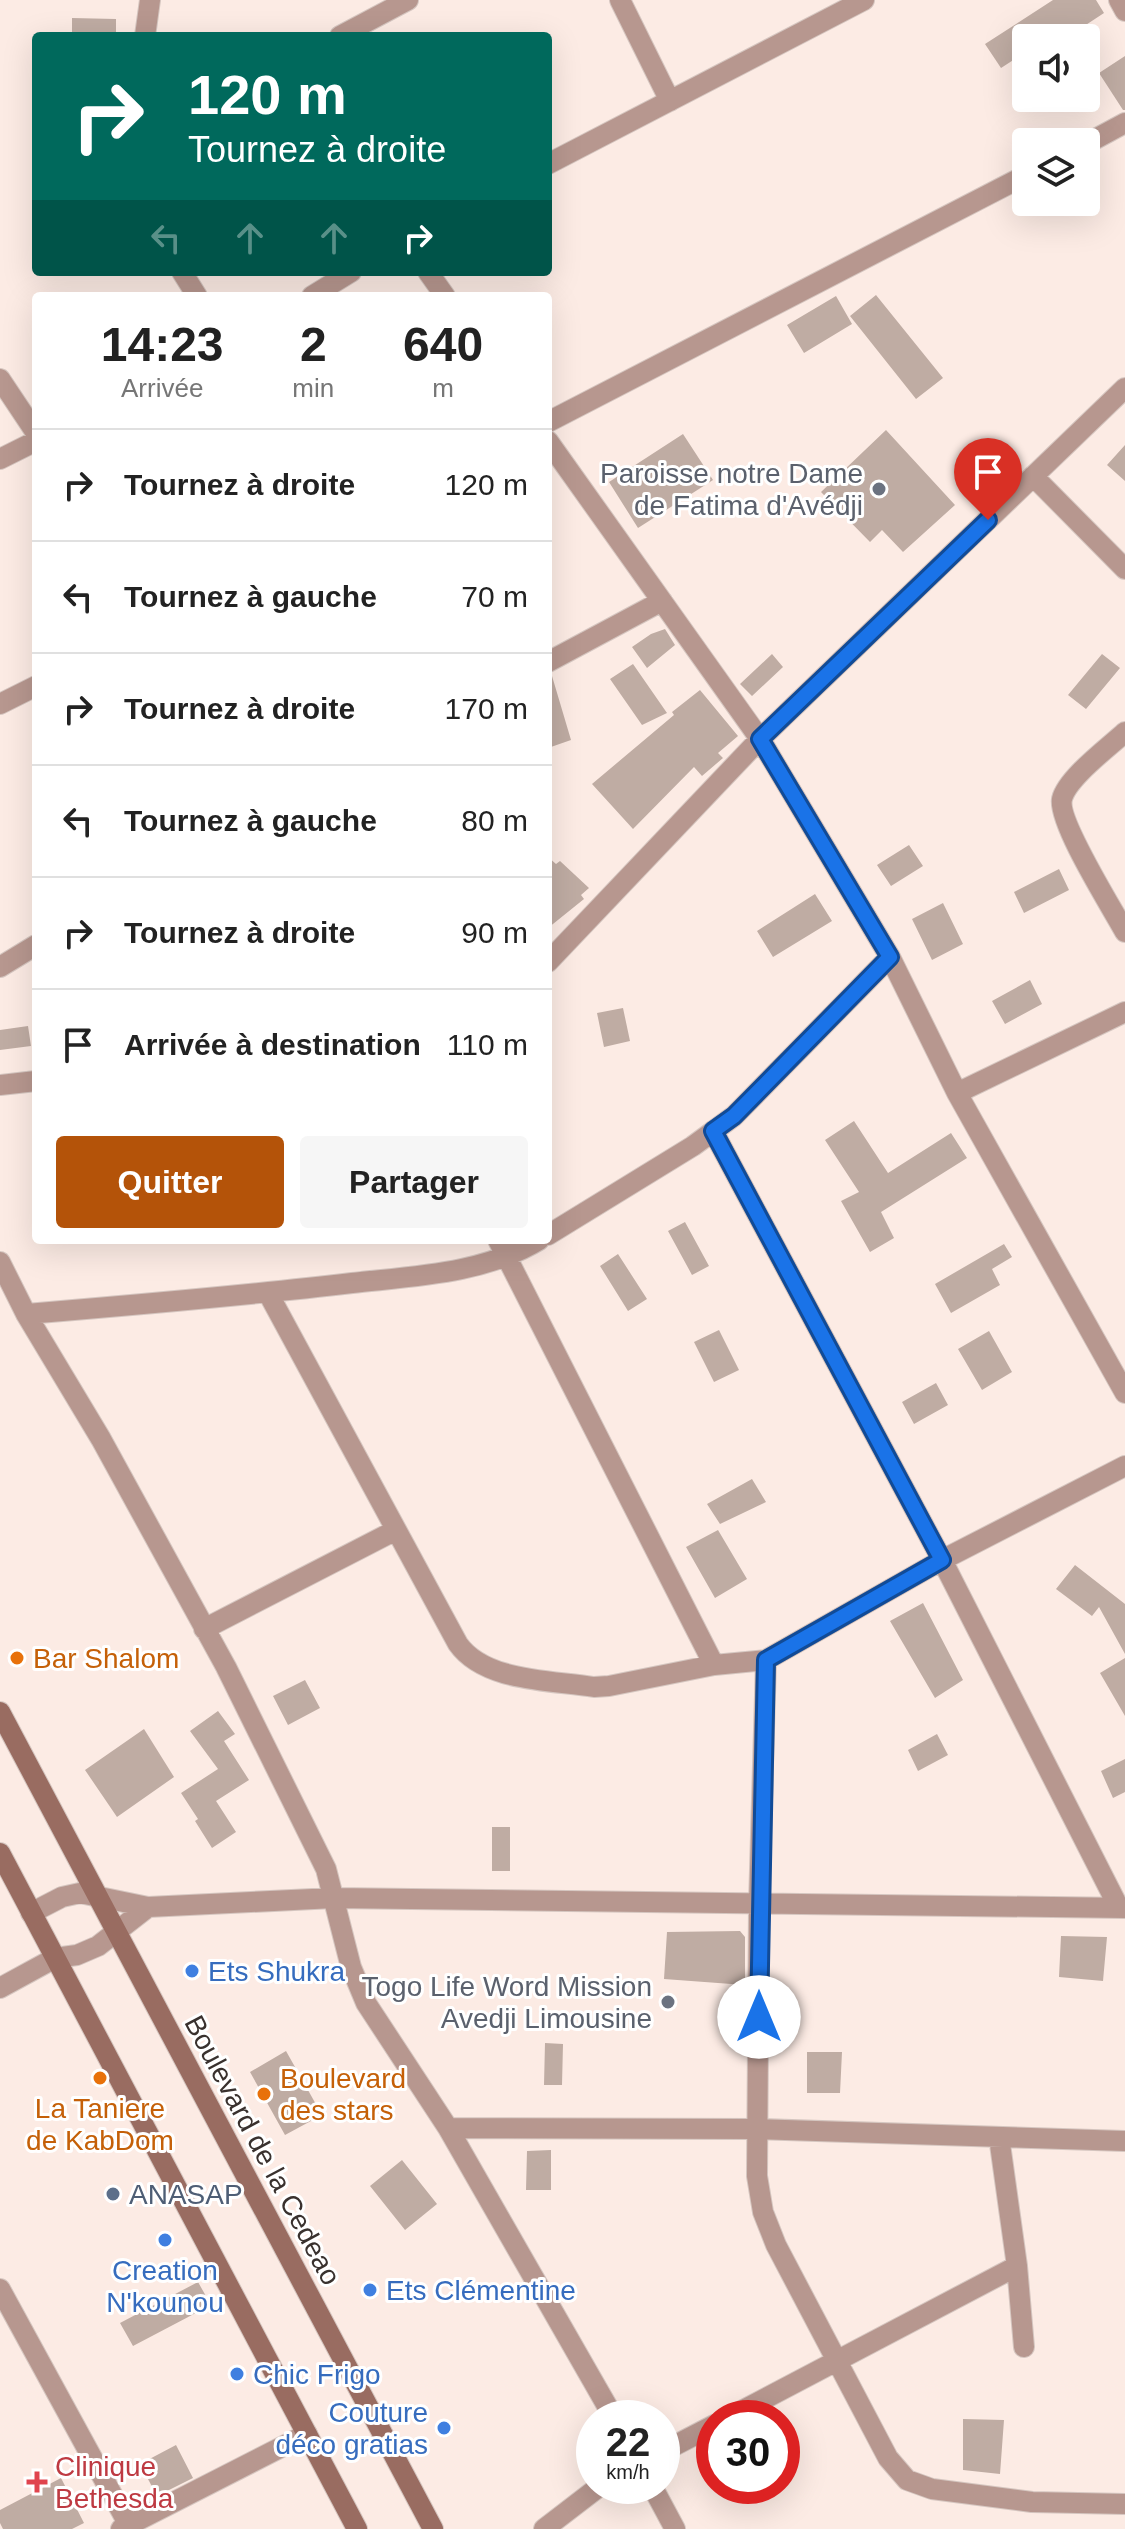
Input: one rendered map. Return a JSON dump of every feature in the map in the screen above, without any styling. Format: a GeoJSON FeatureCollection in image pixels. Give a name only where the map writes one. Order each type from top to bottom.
{"type":"FeatureCollection","features":[{"type":"Feature","properties":{"kind":"main road","name":"Boulevard de la Cedeao"},"geometry":{"type":"LineString","coordinates":[[0,1712],[433,2529]]}},
{"type":"Feature","properties":{"kind":"main road"},"geometry":{"type":"LineString","coordinates":[[0,1853],[357,2529]]}},
{"type":"Feature","properties":{"kind":"street"},"geometry":{"type":"LineString","coordinates":[[146,32],[150,0]]}},
{"type":"Feature","properties":{"kind":"street"},"geometry":{"type":"LineString","coordinates":[[348,32],[408,0]]}},
{"type":"Feature","properties":{"kind":"street"},"geometry":{"type":"LineString","coordinates":[[620,0],[670,101]]}},
{"type":"Feature","properties":{"kind":"street"},"geometry":{"type":"LineString","coordinates":[[552,162],[864,0]]}},
{"type":"Feature","properties":{"kind":"street"},"geometry":{"type":"LineString","coordinates":[[1119,0],[1125,11]]}},
{"type":"Feature","properties":{"kind":"street"},"geometry":{"type":"LineString","coordinates":[[1100,136],[1125,123]]}},
{"type":"Feature","properties":{"kind":"street"},"geometry":{"type":"LineString","coordinates":[[552,420],[1012,182]]}},
{"type":"Feature","properties":{"kind":"street"},"geometry":{"type":"LineString","coordinates":[[318,292],[344,276]]}},
{"type":"Feature","properties":{"kind":"street"},"geometry":{"type":"LineString","coordinates":[[0,379],[32,427]]}},
{"type":"Feature","properties":{"kind":"street"},"geometry":{"type":"LineString","coordinates":[[552,958],[760,739],[1125,388]]}},
{"type":"Feature","properties":{"kind":"street"},"geometry":{"type":"LineString","coordinates":[[0,459],[32,443]]}},
{"type":"Feature","properties":{"kind":"street"},"geometry":{"type":"LineString","coordinates":[[552,447],[760,739],[890,957],[957,1093],[1125,1393]]}},
{"type":"Feature","properties":{"kind":"street"},"geometry":{"type":"LineString","coordinates":[[1033,476],[1125,569]]}},
{"type":"Feature","properties":{"kind":"street"},"geometry":{"type":"LineString","coordinates":[[552,660],[662,601]]}},
{"type":"Feature","properties":{"kind":"street"},"geometry":{"type":"LineString","coordinates":[[0,704],[32,688]]}},
{"type":"Feature","properties":{"kind":"street"},"geometry":{"type":"LineString","coordinates":[[1125,732],[1069,784],[1061,800],[1065,823],[1125,932]]}},
{"type":"Feature","properties":{"kind":"street"},"geometry":{"type":"LineString","coordinates":[[0,967],[32,947]]}},
{"type":"Feature","properties":{"kind":"street"},"geometry":{"type":"LineString","coordinates":[[552,1232],[734,1116],[890,957]]}},
{"type":"Feature","properties":{"kind":"street"},"geometry":{"type":"LineString","coordinates":[[957,1093],[1125,1012]]}},
{"type":"Feature","properties":{"kind":"street"},"geometry":{"type":"LineString","coordinates":[[0,1085],[32,1081]]}},
{"type":"Feature","properties":{"kind":"street"},"geometry":{"type":"LineString","coordinates":[[31,1913],[62,1897],[80,1893],[148,1907],[334,1898],[1122,1908],[942,1560],[713,1131]]}},
{"type":"Feature","properties":{"kind":"street"},"geometry":{"type":"LineString","coordinates":[[26,1314],[268,1293],[450,1271],[501,1249],[522,1244]]}},
{"type":"Feature","properties":{"kind":"street"},"geometry":{"type":"LineString","coordinates":[[501,1249],[714,1665]]}},
{"type":"Feature","properties":{"kind":"street"},"geometry":{"type":"LineString","coordinates":[[0,1262],[26,1314],[101,1439],[226,1667],[326,1869],[351,1967],[366,2003],[448,2128],[604,2400]]}},
{"type":"Feature","properties":{"kind":"street"},"geometry":{"type":"LineString","coordinates":[[268,1293],[458,1644],[467,1657],[481,1666],[506,1674],[594,1687],[714,1665],[766,1660],[942,1560],[1125,1466]]}},
{"type":"Feature","properties":{"kind":"street"},"geometry":{"type":"LineString","coordinates":[[204,1629],[396,1530]]}},
{"type":"Feature","properties":{"kind":"street"},"geometry":{"type":"LineString","coordinates":[[766,1660],[759,1904],[757,2176],[763,2212],[776,2245],[888,2458],[907,2480],[932,2489],[1032,2502],[1125,2504]]}},
{"type":"Feature","properties":{"kind":"street"},"geometry":{"type":"LineString","coordinates":[[0,1988],[55,1958],[77,1955],[116,1934],[148,1907]]}},
{"type":"Feature","properties":{"kind":"street"},"geometry":{"type":"LineString","coordinates":[[448,2128],[758,2129],[1125,2141]]}},
{"type":"Feature","properties":{"kind":"street"},"geometry":{"type":"LineString","coordinates":[[999,2137],[1017,2266],[1024,2347]]}},
{"type":"Feature","properties":{"kind":"street"},"geometry":{"type":"LineString","coordinates":[[763,2400],[1017,2266]]}},
{"type":"Feature","properties":{"kind":"street"},"geometry":{"type":"LineString","coordinates":[[0,2289],[127,2528],[307,2434]]}},
{"type":"Feature","properties":{"kind":"street"},"geometry":{"type":"LineString","coordinates":[[544,2529],[577,2504]]}},
{"type":"Feature","properties":{"kind":"street"},"geometry":{"type":"LineString","coordinates":[[662,2504],[675,2529]]}},
{"type":"Feature","properties":{"kind":"building"},"geometry":{"type":"Polygon","coordinates":[[[1053,0],[1096,0],[1104,13],[1087,24],[1016,24],[1053,0]]]}},
{"type":"Feature","properties":{"kind":"building"},"geometry":{"type":"Polygon","coordinates":[[[72,18],[116,19],[116,32],[72,32],[72,18]]]}},
{"type":"Feature","properties":{"kind":"building"},"geometry":{"type":"Polygon","coordinates":[[[1012,27],[1012,61],[1001,68],[985,44],[1012,27]]]}},
{"type":"Feature","properties":{"kind":"building"},"geometry":{"type":"Polygon","coordinates":[[[1125,56],[1125,110],[1123,110],[1100,72],[1125,56]]]}},
{"type":"Feature","properties":{"kind":"building"},"geometry":{"type":"Polygon","coordinates":[[[876,295],[943,378],[916,399],[850,316],[876,295]]]}},
{"type":"Feature","properties":{"kind":"building"},"geometry":{"type":"Polygon","coordinates":[[[836,296],[852,324],[804,353],[787,325],[836,296]]]}},
{"type":"Feature","properties":{"kind":"building"},"geometry":{"type":"Polygon","coordinates":[[[886,430],[955,505],[903,552],[882,530],[870,542],[821,492],[886,430]]]}},
{"type":"Feature","properties":{"kind":"building"},"geometry":{"type":"Polygon","coordinates":[[[683,434],[713,480],[638,528],[609,482],[683,434]]]}},
{"type":"Feature","properties":{"kind":"building"},"geometry":{"type":"Polygon","coordinates":[[[1125,445],[1125,481],[1107,465],[1125,445]]]}},
{"type":"Feature","properties":{"kind":"building"},"geometry":{"type":"Polygon","coordinates":[[[665,629],[675,645],[647,668],[632,647],[665,629]]]}},
{"type":"Feature","properties":{"kind":"building"},"geometry":{"type":"Polygon","coordinates":[[[772,654],[783,667],[752,696],[740,684],[772,654]]]}},
{"type":"Feature","properties":{"kind":"building"},"geometry":{"type":"Polygon","coordinates":[[[1102,654],[1120,668],[1086,709],[1068,695],[1102,654]]]}},
{"type":"Feature","properties":{"kind":"building"},"geometry":{"type":"Polygon","coordinates":[[[633,664],[667,713],[642,725],[610,679],[633,664]]]}},
{"type":"Feature","properties":{"kind":"building"},"geometry":{"type":"Polygon","coordinates":[[[552,676],[571,740],[552,747],[552,676]]]}},
{"type":"Feature","properties":{"kind":"building"},"geometry":{"type":"Polygon","coordinates":[[[700,690],[738,736],[718,753],[723,758],[702,776],[694,767],[633,829],[592,784],[700,690]]]}},
{"type":"Feature","properties":{"kind":"building"},"geometry":{"type":"Polygon","coordinates":[[[909,845],[923,866],[891,886],[877,865],[909,845]]]}},
{"type":"Feature","properties":{"kind":"building"},"geometry":{"type":"Polygon","coordinates":[[[552,860],[556,864],[560,861],[589,888],[581,895],[584,899],[552,925],[552,860]]]}},
{"type":"Feature","properties":{"kind":"building"},"geometry":{"type":"Polygon","coordinates":[[[1059,869],[1069,890],[1024,913],[1014,892],[1059,869]]]}},
{"type":"Feature","properties":{"kind":"building"},"geometry":{"type":"Polygon","coordinates":[[[815,894],[832,921],[773,957],[757,931],[815,894]]]}},
{"type":"Feature","properties":{"kind":"building"},"geometry":{"type":"Polygon","coordinates":[[[943,903],[963,944],[932,960],[912,919],[943,903]]]}},
{"type":"Feature","properties":{"kind":"building"},"geometry":{"type":"Polygon","coordinates":[[[1030,980],[1042,1004],[1005,1024],[992,1001],[1030,980]]]}},
{"type":"Feature","properties":{"kind":"building"},"geometry":{"type":"Polygon","coordinates":[[[623,1008],[630,1041],[604,1047],[597,1013],[623,1008]]]}},
{"type":"Feature","properties":{"kind":"building"},"geometry":{"type":"Polygon","coordinates":[[[28,1026],[31,1046],[0,1050],[0,1030],[28,1026]]]}},
{"type":"Feature","properties":{"kind":"building"},"geometry":{"type":"Polygon","coordinates":[[[854,1121],[888,1173],[951,1133],[967,1158],[881,1212],[894,1238],[870,1252],[841,1201],[859,1192],[825,1140],[854,1121]]]}},
{"type":"Feature","properties":{"kind":"building"},"geometry":{"type":"Polygon","coordinates":[[[685,1222],[709,1266],[692,1275],[668,1231],[685,1222]]]}},
{"type":"Feature","properties":{"kind":"building"},"geometry":{"type":"Polygon","coordinates":[[[1004,1244],[1012,1257],[992,1269],[1000,1285],[951,1313],[935,1284],[1004,1244]]]}},
{"type":"Feature","properties":{"kind":"building"},"geometry":{"type":"Polygon","coordinates":[[[618,1254],[647,1299],[628,1311],[600,1266],[618,1254]]]}},
{"type":"Feature","properties":{"kind":"building"},"geometry":{"type":"Polygon","coordinates":[[[719,1330],[739,1370],[714,1382],[694,1342],[719,1330]]]}},
{"type":"Feature","properties":{"kind":"building"},"geometry":{"type":"Polygon","coordinates":[[[989,1331],[1012,1372],[982,1390],[958,1349],[989,1331]]]}},
{"type":"Feature","properties":{"kind":"building"},"geometry":{"type":"Polygon","coordinates":[[[936,1383],[948,1405],[914,1424],[902,1402],[936,1383]]]}},
{"type":"Feature","properties":{"kind":"building"},"geometry":{"type":"Polygon","coordinates":[[[752,1479],[766,1502],[720,1524],[707,1504],[752,1479]]]}},
{"type":"Feature","properties":{"kind":"building"},"geometry":{"type":"Polygon","coordinates":[[[718,1530],[747,1579],[715,1598],[686,1547],[718,1530]]]}},
{"type":"Feature","properties":{"kind":"building"},"geometry":{"type":"Polygon","coordinates":[[[1075,1565],[1125,1604],[1125,1654],[1099,1607],[1092,1616],[1056,1589],[1075,1565]]]}},
{"type":"Feature","properties":{"kind":"building"},"geometry":{"type":"Polygon","coordinates":[[[923,1603],[963,1680],[935,1698],[890,1621],[923,1603]]]}},
{"type":"Feature","properties":{"kind":"building"},"geometry":{"type":"Polygon","coordinates":[[[1125,1658],[1125,1716],[1100,1673],[1125,1658]]]}},
{"type":"Feature","properties":{"kind":"building"},"geometry":{"type":"Polygon","coordinates":[[[305,1680],[320,1708],[288,1725],[273,1696],[305,1680]]]}},
{"type":"Feature","properties":{"kind":"building"},"geometry":{"type":"Polygon","coordinates":[[[218,1711],[235,1734],[224,1741],[249,1780],[216,1801],[236,1832],[212,1848],[181,1793],[218,1769],[190,1731],[218,1711]]]}},
{"type":"Feature","properties":{"kind":"building"},"geometry":{"type":"Polygon","coordinates":[[[144,1729],[174,1777],[117,1817],[85,1770],[144,1729]]]}},
{"type":"Feature","properties":{"kind":"building"},"geometry":{"type":"Polygon","coordinates":[[[937,1734],[948,1755],[918,1771],[908,1750],[937,1734]]]}},
{"type":"Feature","properties":{"kind":"building"},"geometry":{"type":"Polygon","coordinates":[[[1125,1759],[1125,1792],[1113,1798],[1101,1771],[1125,1759]]]}},
{"type":"Feature","properties":{"kind":"building"},"geometry":{"type":"Polygon","coordinates":[[[492,1827],[510,1827],[510,1871],[492,1871],[492,1827]]]}},
{"type":"Feature","properties":{"kind":"building"},"geometry":{"type":"Polygon","coordinates":[[[740,1931],[745,1937],[745,1985],[664,1979],[667,1932],[740,1931]]]}},
{"type":"Feature","properties":{"kind":"building"},"geometry":{"type":"Polygon","coordinates":[[[1061,1936],[1107,1937],[1103,1981],[1059,1977],[1061,1936]]]}},
{"type":"Feature","properties":{"kind":"building"},"geometry":{"type":"Polygon","coordinates":[[[545,2043],[563,2044],[562,2085],[544,2085],[545,2043]]]}},
{"type":"Feature","properties":{"kind":"building"},"geometry":{"type":"Polygon","coordinates":[[[286,2051],[322,2115],[285,2135],[250,2072],[286,2051]]]}},
{"type":"Feature","properties":{"kind":"building"},"geometry":{"type":"Polygon","coordinates":[[[807,2052],[842,2052],[840,2093],[807,2093],[807,2052]]]}},
{"type":"Feature","properties":{"kind":"building"},"geometry":{"type":"Polygon","coordinates":[[[551,2150],[551,2190],[526,2190],[527,2151],[551,2150]]]}},
{"type":"Feature","properties":{"kind":"building"},"geometry":{"type":"Polygon","coordinates":[[[402,2160],[437,2204],[405,2230],[370,2186],[402,2160]]]}},
{"type":"Feature","properties":{"kind":"building"},"geometry":{"type":"Polygon","coordinates":[[[198,2282],[211,2305],[133,2346],[120,2323],[198,2282]]]}},
{"type":"Feature","properties":{"kind":"building"},"geometry":{"type":"Polygon","coordinates":[[[963,2419],[1004,2420],[1000,2474],[963,2470],[963,2419]]]}},
{"type":"Feature","properties":{"kind":"building"},"geometry":{"type":"Polygon","coordinates":[[[176,2445],[193,2478],[157,2496],[140,2464],[176,2445]]]}},
{"type":"Feature","properties":{"kind":"building"},"geometry":{"type":"Polygon","coordinates":[[[61,2478],[84,2523],[72,2529],[3,2529],[0,2510],[61,2478]]]}},
{"type":"Feature","properties":{"kind":"place","name":"Paroisse notre Dame de Fatima d'Avédji"},"geometry":{"type":"Point","coordinates":[879,489]}},
{"type":"Feature","properties":{"kind":"place","name":"Bar Shalom"},"geometry":{"type":"Point","coordinates":[17,1658]}},
{"type":"Feature","properties":{"kind":"place","name":"Ets Shukra"},"geometry":{"type":"Point","coordinates":[192,1971]}},
{"type":"Feature","properties":{"kind":"place","name":"Togo Life Word Mission Avedji Limousine"},"geometry":{"type":"Point","coordinates":[668,2002]}},
{"type":"Feature","properties":{"kind":"place","name":"La Taniere de KabDom"},"geometry":{"type":"Point","coordinates":[100,2078]}},
{"type":"Feature","properties":{"kind":"place","name":"Boulevard des stars"},"geometry":{"type":"Point","coordinates":[264,2094]}},
{"type":"Feature","properties":{"kind":"place","name":"ANASAP"},"geometry":{"type":"Point","coordinates":[113,2194]}},
{"type":"Feature","properties":{"kind":"place","name":"Creation N'kounou"},"geometry":{"type":"Point","coordinates":[165,2240]}},
{"type":"Feature","properties":{"kind":"place","name":"Ets Clémentine"},"geometry":{"type":"Point","coordinates":[370,2290]}},
{"type":"Feature","properties":{"kind":"place","name":"Chic Frigo"},"geometry":{"type":"Point","coordinates":[237,2374]}},
{"type":"Feature","properties":{"kind":"place","name":"Couture déco gratias"},"geometry":{"type":"Point","coordinates":[444,2428]}},
{"type":"Feature","properties":{"kind":"place","name":"Clinique Bethesda"},"geometry":{"type":"Point","coordinates":[37,2482]}},
{"type":"Feature","properties":{"kind":"route"},"geometry":{"type":"LineString","coordinates":[[759,2017],[766,1660],[942,1560],[713,1131],[734,1116],[890,957],[760,739],[988,520]]}}]}
